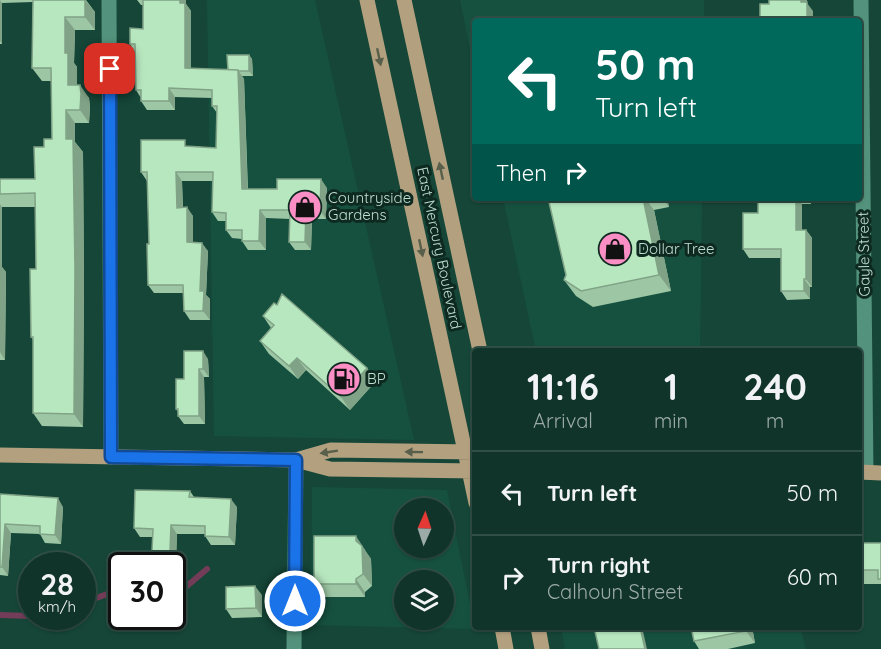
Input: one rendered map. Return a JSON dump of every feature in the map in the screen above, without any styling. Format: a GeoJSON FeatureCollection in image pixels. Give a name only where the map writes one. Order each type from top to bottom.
{"type":"FeatureCollection","features":[{"type":"Feature","properties":{"kind":"main road","name":"East Mercury Boulevard"},"geometry":{"type":"LineString","coordinates":[[367,0],[470,452],[472,471]]}},
{"type":"Feature","properties":{"kind":"main road","name":"East Mercury Boulevard"},"geometry":{"type":"LineString","coordinates":[[404,0],[479,348]]}},
{"type":"Feature","properties":{"kind":"main road"},"geometry":{"type":"LineString","coordinates":[[296,460],[331,450],[470,452]]}},
{"type":"Feature","properties":{"kind":"main road"},"geometry":{"type":"LineString","coordinates":[[0,455],[296,460],[330,469],[472,471]]}},
{"type":"Feature","properties":{"kind":"main road"},"geometry":{"type":"LineString","coordinates":[[503,630],[506,649]]}},
{"type":"Feature","properties":{"kind":"main road"},"geometry":{"type":"LineString","coordinates":[[539,630],[542,649]]}},
{"type":"Feature","properties":{"kind":"street"},"geometry":{"type":"LineString","coordinates":[[109,0],[111,457]]}},
{"type":"Feature","properties":{"kind":"street","name":"Gayle Street"},"geometry":{"type":"LineString","coordinates":[[861,0],[861,18]]}},
{"type":"Feature","properties":{"kind":"street","name":"Gayle Street"},"geometry":{"type":"LineString","coordinates":[[862,59],[869,472]]}},
{"type":"Feature","properties":{"kind":"street"},"geometry":{"type":"LineString","coordinates":[[294,649],[296,460]]}},
{"type":"Feature","properties":{"kind":"shaded area"},"geometry":{"type":"Polygon","coordinates":[[[207,0],[315,0],[414,440],[214,436],[207,0]]]}},
{"type":"Feature","properties":{"kind":"shaded area"},"geometry":{"type":"Polygon","coordinates":[[[460,0],[704,0],[704,18],[472,18],[472,58],[460,0]]]}},
{"type":"Feature","properties":{"kind":"shaded area"},"geometry":{"type":"Polygon","coordinates":[[[504,201],[702,201],[700,348],[535,348],[504,201]]]}},
{"type":"Feature","properties":{"kind":"shaded area"},"geometry":{"type":"Polygon","coordinates":[[[312,487],[447,490],[449,498],[394,498],[394,558],[454,558],[454,525],[472,614],[472,629],[454,628],[454,570],[394,570],[394,627],[311,625],[312,487]]]}},
{"type":"Feature","properties":{"kind":"shaded area"},"geometry":{"type":"Polygon","coordinates":[[[562,630],[801,630],[806,649],[565,649],[562,630]]]}},
{"type":"Feature","properties":{"kind":"building"},"geometry":{"type":"Polygon","coordinates":[[[33,0],[85,0],[85,17],[65,17],[68,85],[80,85],[81,94],[80,110],[66,110],[66,139],[73,139],[74,414],[33,413],[30,269],[36,269],[35,193],[0,194],[0,179],[35,179],[34,147],[44,147],[44,139],[52,139],[51,68],[32,68],[33,0]]]}},
{"type":"Feature","properties":{"kind":"building"},"geometry":{"type":"Polygon","coordinates":[[[143,0],[180,0],[180,3],[185,3],[185,68],[238,70],[242,189],[277,189],[277,179],[321,179],[320,211],[306,210],[305,242],[289,242],[290,210],[260,210],[259,241],[242,241],[242,230],[226,230],[226,213],[212,212],[213,172],[176,172],[177,208],[187,207],[187,242],[202,243],[200,291],[204,291],[203,311],[184,311],[183,285],[148,285],[147,172],[141,172],[141,140],[185,140],[185,146],[216,148],[217,106],[212,106],[212,90],[169,88],[169,101],[141,101],[141,90],[136,90],[135,44],[130,44],[130,28],[143,29],[143,0]]]}},
{"type":"Feature","properties":{"kind":"building"},"geometry":{"type":"Polygon","coordinates":[[[769,0],[807,2],[807,18],[760,18],[760,4],[769,4],[769,0]]]}},
{"type":"Feature","properties":{"kind":"building"},"geometry":{"type":"Polygon","coordinates":[[[227,55],[249,55],[249,71],[228,70],[227,55]]]}},
{"type":"Feature","properties":{"kind":"building","name":"Dollar Tree"},"geometry":{"type":"Polygon","coordinates":[[[549,201],[644,201],[659,275],[581,291],[564,280],[566,275],[549,201]]]}},
{"type":"Feature","properties":{"kind":"building"},"geometry":{"type":"Polygon","coordinates":[[[758,201],[796,201],[796,230],[806,230],[804,291],[781,291],[781,249],[743,249],[743,213],[758,213],[758,201]]]}},
{"type":"Feature","properties":{"kind":"building"},"geometry":{"type":"Polygon","coordinates":[[[282,294],[367,368],[341,397],[297,358],[289,366],[260,341],[274,325],[263,316],[274,303],[277,305],[282,294]]]}},
{"type":"Feature","properties":{"kind":"building"},"geometry":{"type":"Polygon","coordinates":[[[184,351],[203,351],[203,369],[199,369],[199,416],[178,416],[178,409],[176,409],[176,379],[184,379],[184,351]]]}},
{"type":"Feature","properties":{"kind":"building"},"geometry":{"type":"Polygon","coordinates":[[[135,490],[190,491],[189,497],[231,499],[229,537],[205,536],[205,526],[171,525],[170,551],[152,551],[153,529],[134,528],[135,490]]]}},
{"type":"Feature","properties":{"kind":"building"},"geometry":{"type":"Polygon","coordinates":[[[0,494],[58,498],[55,535],[40,534],[40,526],[5,524],[2,567],[0,567],[0,494]]]}},
{"type":"Feature","properties":{"kind":"building"},"geometry":{"type":"Polygon","coordinates":[[[314,536],[356,536],[356,541],[362,546],[363,574],[356,579],[356,584],[314,584],[314,536]]]}},
{"type":"Feature","properties":{"kind":"building"},"geometry":{"type":"Polygon","coordinates":[[[862,543],[881,543],[881,579],[878,579],[878,570],[862,570],[862,543]]]}},
{"type":"Feature","properties":{"kind":"building"},"geometry":{"type":"Polygon","coordinates":[[[255,586],[256,608],[226,609],[226,587],[255,586]]]}},
{"type":"Feature","properties":{"kind":"building"},"geometry":{"type":"Polygon","coordinates":[[[595,630],[641,630],[645,649],[599,649],[595,630]]]}},
{"type":"Feature","properties":{"kind":"building"},"geometry":{"type":"Polygon","coordinates":[[[692,630],[746,630],[746,631],[694,641],[692,630]]]}},
{"type":"Feature","properties":{"kind":"waterway"},"geometry":{"type":"LineString","coordinates":[[186,587],[207,569]]}},
{"type":"Feature","properties":{"kind":"waterway"},"geometry":{"type":"LineString","coordinates":[[96,598],[108,594]]}},
{"type":"Feature","properties":{"kind":"waterway"},"geometry":{"type":"LineString","coordinates":[[0,615],[18,616]]}},
{"type":"Feature","properties":{"kind":"place","name":"Countryside Gardens"},"geometry":{"type":"Point","coordinates":[305,207]}},
{"type":"Feature","properties":{"kind":"place","name":"Dollar Tree"},"geometry":{"type":"Point","coordinates":[615,249]}},
{"type":"Feature","properties":{"kind":"place","name":"BP"},"geometry":{"type":"Point","coordinates":[344,379]}},
{"type":"Feature","properties":{"kind":"route"},"geometry":{"type":"LineString","coordinates":[[110,69],[111,457],[296,460],[295,601]]}}]}
